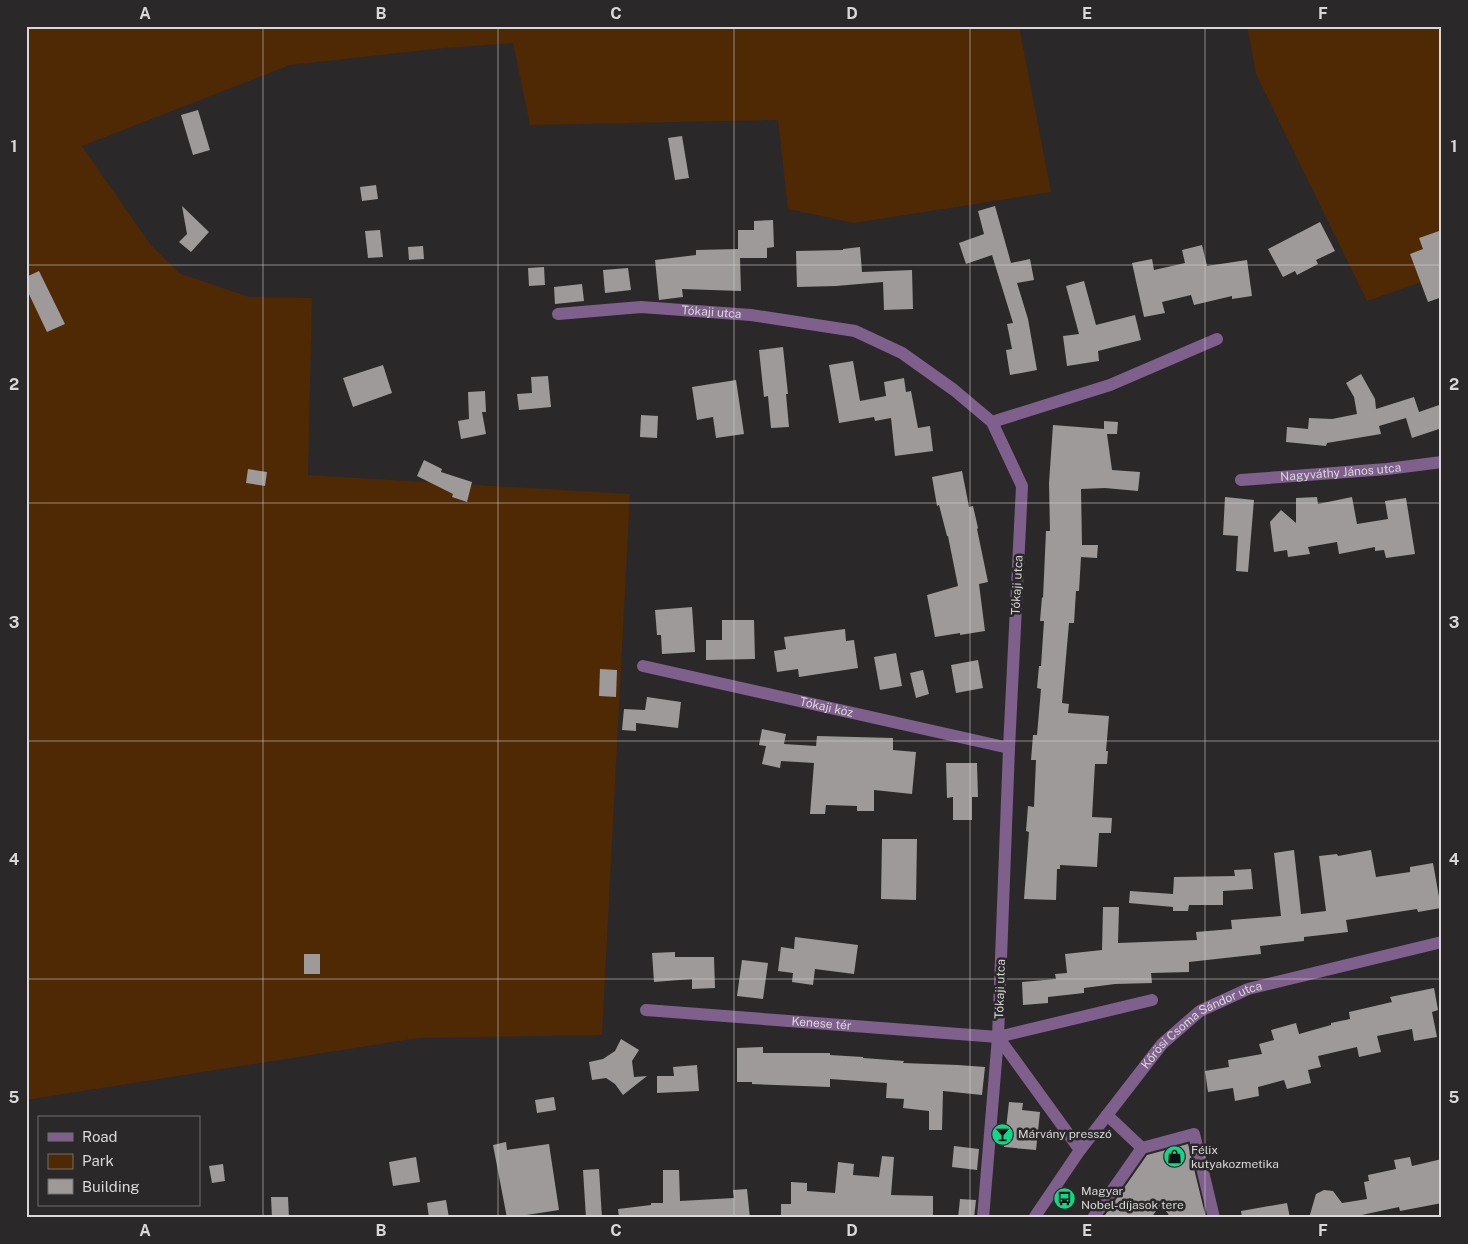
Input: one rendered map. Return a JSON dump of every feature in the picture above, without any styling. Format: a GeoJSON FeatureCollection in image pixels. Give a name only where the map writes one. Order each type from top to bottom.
{"type":"FeatureCollection","features":[{"type":"Feature","properties":{"kind":"street","name":"Tókaji utca"},"geometry":{"type":"LineString","coordinates":[[558,314],[641,307],[750,315],[855,331],[902,353],[954,390],[992,422],[1022,486],[1009,748],[998,1037],[983,1218]]}},
{"type":"Feature","properties":{"kind":"street"},"geometry":{"type":"LineString","coordinates":[[992,422],[1110,385],[1217,339]]}},
{"type":"Feature","properties":{"kind":"street","name":"Nagyváthy János utca"},"geometry":{"type":"LineString","coordinates":[[1241,480],[1387,469],[1442,462]]}},
{"type":"Feature","properties":{"kind":"street","name":"Tókaji köz"},"geometry":{"type":"LineString","coordinates":[[643,666],[1009,748]]}},
{"type":"Feature","properties":{"kind":"street","name":"Kőrösi Csoma Sándor utca"},"geometry":{"type":"LineString","coordinates":[[1034,1218],[1080,1150],[1162,1044],[1200,1011],[1248,989],[1442,942]]}},
{"type":"Feature","properties":{"kind":"street"},"geometry":{"type":"LineString","coordinates":[[1080,1150],[998,1037],[1152,1000]]}},
{"type":"Feature","properties":{"kind":"street","name":"Kenese tér"},"geometry":{"type":"LineString","coordinates":[[646,1010],[998,1037]]}},
{"type":"Feature","properties":{"kind":"street"},"geometry":{"type":"LineString","coordinates":[[1108,1115],[1142,1148]]}},
{"type":"Feature","properties":{"kind":"street"},"geometry":{"type":"LineString","coordinates":[[1093,1218],[1142,1148],[1194,1134],[1214,1218]]}},
{"type":"Feature","properties":{"kind":"green space"},"geometry":{"type":"Polygon","coordinates":[[[26,26],[1019,26],[1051,192],[854,223],[788,209],[778,120],[530,125],[513,43],[444,48],[290,65],[82,146],[150,244],[179,273],[249,297],[312,298],[308,475],[630,494],[602,1035],[418,1038],[26,1100],[26,26]]]}},
{"type":"Feature","properties":{"kind":"green space"},"geometry":{"type":"Polygon","coordinates":[[[1247,26],[1442,26],[1442,275],[1367,301],[1256,74],[1247,26]]]}},
{"type":"Feature","properties":{"kind":"building"},"geometry":{"type":"Polygon","coordinates":[[[198,110],[210,150],[193,155],[181,115],[198,110]]]}},
{"type":"Feature","properties":{"kind":"building"},"geometry":{"type":"Polygon","coordinates":[[[682,136],[689,178],[675,180],[668,138],[682,136]]]}},
{"type":"Feature","properties":{"kind":"building"},"geometry":{"type":"Polygon","coordinates":[[[376,185],[378,199],[362,201],[360,187],[376,185]]]}},
{"type":"Feature","properties":{"kind":"building"},"geometry":{"type":"Polygon","coordinates":[[[182,206],[209,232],[191,252],[179,242],[187,234],[182,206]]]}},
{"type":"Feature","properties":{"kind":"building"},"geometry":{"type":"Polygon","coordinates":[[[995,206],[1011,263],[1030,259],[1034,280],[1017,283],[1028,319],[1037,370],[1010,375],[1006,350],[1012,349],[1007,324],[1013,323],[992,255],[966,264],[959,243],[984,234],[978,211],[995,206]]]}},
{"type":"Feature","properties":{"kind":"building"},"geometry":{"type":"Polygon","coordinates":[[[773,220],[774,247],[767,248],[767,258],[740,258],[741,291],[682,289],[683,297],[659,300],[655,260],[696,255],[696,250],[738,249],[738,230],[754,230],[754,221],[773,220]]]}},
{"type":"Feature","properties":{"kind":"building"},"geometry":{"type":"Polygon","coordinates":[[[1320,222],[1335,251],[1316,260],[1318,264],[1297,275],[1295,271],[1283,277],[1268,249],[1320,222]]]}},
{"type":"Feature","properties":{"kind":"building"},"geometry":{"type":"Polygon","coordinates":[[[380,230],[383,257],[368,258],[365,231],[380,230]]]}},
{"type":"Feature","properties":{"kind":"building"},"geometry":{"type":"Polygon","coordinates":[[[1442,230],[1442,297],[1428,302],[1410,254],[1423,249],[1419,238],[1442,230]]]}},
{"type":"Feature","properties":{"kind":"building"},"geometry":{"type":"Polygon","coordinates":[[[1202,245],[1207,266],[1247,260],[1252,296],[1232,299],[1232,296],[1194,305],[1191,295],[1162,302],[1165,313],[1144,317],[1132,263],[1152,259],[1154,270],[1185,263],[1182,250],[1202,245]]]}},
{"type":"Feature","properties":{"kind":"building"},"geometry":{"type":"Polygon","coordinates":[[[423,246],[424,259],[409,260],[408,247],[423,246]]]}},
{"type":"Feature","properties":{"kind":"building"},"geometry":{"type":"Polygon","coordinates":[[[860,247],[862,272],[912,270],[913,309],[884,310],[883,282],[797,287],[796,251],[843,250],[860,247]]]}},
{"type":"Feature","properties":{"kind":"building"},"geometry":{"type":"Polygon","coordinates":[[[544,267],[545,285],[529,286],[528,268],[544,267]]]}},
{"type":"Feature","properties":{"kind":"building"},"geometry":{"type":"Polygon","coordinates":[[[628,268],[631,290],[605,293],[603,270],[628,268]]]}},
{"type":"Feature","properties":{"kind":"building"},"geometry":{"type":"Polygon","coordinates":[[[39,271],[65,324],[47,332],[26,288],[26,277],[39,271]]]}},
{"type":"Feature","properties":{"kind":"building"},"geometry":{"type":"Polygon","coordinates":[[[1084,281],[1096,325],[1135,315],[1141,340],[1098,351],[1099,361],[1067,366],[1063,336],[1079,334],[1066,286],[1084,281]]]}},
{"type":"Feature","properties":{"kind":"building"},"geometry":{"type":"Polygon","coordinates":[[[582,284],[584,301],[555,304],[554,287],[582,284]]]}},
{"type":"Feature","properties":{"kind":"building"},"geometry":{"type":"Polygon","coordinates":[[[783,347],[789,427],[771,428],[768,396],[764,397],[759,350],[783,347]]]}},
{"type":"Feature","properties":{"kind":"building"},"geometry":{"type":"Polygon","coordinates":[[[853,361],[860,401],[886,396],[884,382],[904,378],[906,392],[911,391],[918,428],[930,426],[933,451],[895,456],[891,418],[875,421],[874,417],[839,423],[829,365],[853,361]]]}},
{"type":"Feature","properties":{"kind":"building"},"geometry":{"type":"Polygon","coordinates":[[[383,365],[392,393],[353,407],[343,378],[383,365]]]}},
{"type":"Feature","properties":{"kind":"building"},"geometry":{"type":"Polygon","coordinates":[[[1361,374],[1375,399],[1376,409],[1414,397],[1419,412],[1442,404],[1442,428],[1412,438],[1406,418],[1379,426],[1381,434],[1327,443],[1326,446],[1286,442],[1287,427],[1308,429],[1309,418],[1332,419],[1357,414],[1354,397],[1346,383],[1361,374]]]}},
{"type":"Feature","properties":{"kind":"building"},"geometry":{"type":"Polygon","coordinates":[[[548,376],[551,407],[519,410],[517,394],[532,393],[531,377],[548,376]]]}},
{"type":"Feature","properties":{"kind":"building"},"geometry":{"type":"Polygon","coordinates":[[[736,380],[744,434],[716,438],[713,417],[697,420],[692,387],[736,380]]]}},
{"type":"Feature","properties":{"kind":"building"},"geometry":{"type":"Polygon","coordinates":[[[485,391],[486,412],[482,412],[486,434],[461,439],[458,421],[469,419],[468,392],[485,391]]]}},
{"type":"Feature","properties":{"kind":"building"},"geometry":{"type":"Polygon","coordinates":[[[641,415],[658,416],[657,438],[640,437],[641,415]]]}},
{"type":"Feature","properties":{"kind":"building"},"geometry":{"type":"Polygon","coordinates":[[[1104,421],[1118,422],[1117,434],[1107,434],[1112,470],[1140,472],[1138,491],[1105,488],[1081,489],[1082,545],[1098,545],[1097,558],[1081,557],[1079,591],[1076,591],[1074,623],[1069,623],[1062,703],[1069,704],[1068,713],[1109,716],[1106,751],[1108,751],[1107,764],[1095,764],[1092,817],[1112,818],[1111,833],[1099,833],[1097,867],[1060,865],[1060,869],[1057,869],[1056,900],[1024,899],[1029,832],[1026,831],[1028,806],[1034,807],[1036,760],[1031,760],[1033,735],[1037,735],[1041,689],[1037,688],[1039,666],[1041,666],[1044,621],[1040,621],[1046,531],[1050,531],[1049,483],[1053,425],[1104,429],[1104,421]]]}},
{"type":"Feature","properties":{"kind":"building"},"geometry":{"type":"Polygon","coordinates":[[[424,460],[442,469],[441,472],[472,482],[467,502],[452,497],[453,494],[417,476],[424,460]]]}},
{"type":"Feature","properties":{"kind":"building"},"geometry":{"type":"Polygon","coordinates":[[[248,469],[267,472],[265,486],[246,483],[248,469]]]}},
{"type":"Feature","properties":{"kind":"building"},"geometry":{"type":"Polygon","coordinates":[[[962,471],[969,507],[973,506],[988,582],[979,584],[985,631],[935,637],[927,595],[958,586],[948,536],[939,505],[937,506],[932,477],[962,471]]]}},
{"type":"Feature","properties":{"kind":"building"},"geometry":{"type":"Polygon","coordinates":[[[1225,497],[1254,500],[1248,572],[1236,571],[1238,536],[1223,535],[1225,497]]]}},
{"type":"Feature","properties":{"kind":"building"},"geometry":{"type":"Polygon","coordinates":[[[1317,497],[1318,504],[1352,497],[1357,524],[1388,519],[1385,501],[1406,498],[1415,554],[1386,558],[1384,550],[1375,551],[1375,547],[1339,554],[1337,542],[1308,547],[1310,554],[1288,557],[1287,550],[1274,552],[1270,522],[1281,510],[1296,523],[1296,498],[1317,497]]]}},
{"type":"Feature","properties":{"kind":"building"},"geometry":{"type":"Polygon","coordinates":[[[692,607],[695,652],[662,654],[661,635],[657,635],[655,610],[692,607]]]}},
{"type":"Feature","properties":{"kind":"building"},"geometry":{"type":"Polygon","coordinates":[[[722,620],[754,620],[755,659],[706,660],[706,640],[722,640],[722,620]]]}},
{"type":"Feature","properties":{"kind":"building"},"geometry":{"type":"Polygon","coordinates":[[[845,629],[846,641],[854,640],[858,668],[799,677],[798,669],[777,672],[774,651],[786,649],[784,637],[845,629]]]}},
{"type":"Feature","properties":{"kind":"building"},"geometry":{"type":"Polygon","coordinates":[[[896,653],[902,686],[880,690],[874,657],[896,653]]]}},
{"type":"Feature","properties":{"kind":"building"},"geometry":{"type":"Polygon","coordinates":[[[978,660],[983,688],[956,693],[951,665],[978,660]]]}},
{"type":"Feature","properties":{"kind":"building"},"geometry":{"type":"Polygon","coordinates":[[[600,669],[617,670],[616,697],[599,696],[600,669]]]}},
{"type":"Feature","properties":{"kind":"building"},"geometry":{"type":"Polygon","coordinates":[[[923,670],[929,694],[916,698],[910,673],[923,670]]]}},
{"type":"Feature","properties":{"kind":"building"},"geometry":{"type":"Polygon","coordinates":[[[647,697],[681,702],[678,728],[636,723],[636,731],[622,730],[624,709],[645,710],[647,697]]]}},
{"type":"Feature","properties":{"kind":"building"},"geometry":{"type":"Polygon","coordinates":[[[762,729],[786,734],[784,744],[816,746],[817,736],[893,738],[893,750],[916,752],[912,794],[874,790],[874,811],[857,811],[857,806],[826,805],[825,814],[810,814],[814,763],[781,761],[780,768],[762,764],[766,746],[759,745],[762,729]]]}},
{"type":"Feature","properties":{"kind":"building"},"geometry":{"type":"Polygon","coordinates":[[[946,763],[977,763],[978,797],[972,797],[972,820],[953,820],[953,797],[947,798],[946,763]]]}},
{"type":"Feature","properties":{"kind":"building"},"geometry":{"type":"Polygon","coordinates":[[[882,839],[917,839],[916,900],[881,899],[882,839]]]}},
{"type":"Feature","properties":{"kind":"building"},"geometry":{"type":"Polygon","coordinates":[[[1294,850],[1301,914],[1326,911],[1319,856],[1337,854],[1338,856],[1371,850],[1376,877],[1410,872],[1410,867],[1433,863],[1441,908],[1418,912],[1417,909],[1346,920],[1348,932],[1304,937],[1304,941],[1260,946],[1261,954],[1189,962],[1189,972],[1151,973],[1152,983],[1115,984],[1084,988],[1084,993],[1048,997],[1048,1003],[1023,1005],[1022,982],[1056,979],[1055,974],[1067,973],[1065,954],[1102,950],[1103,907],[1119,907],[1118,943],[1197,940],[1196,932],[1232,929],[1231,920],[1281,916],[1274,853],[1294,850]]]}},
{"type":"Feature","properties":{"kind":"building"},"geometry":{"type":"Polygon","coordinates":[[[1251,869],[1253,889],[1223,891],[1223,905],[1189,905],[1188,911],[1173,911],[1173,907],[1129,903],[1130,891],[1173,894],[1174,877],[1235,876],[1234,870],[1251,869]]]}},
{"type":"Feature","properties":{"kind":"building"},"geometry":{"type":"Polygon","coordinates":[[[795,937],[858,945],[854,974],[815,969],[813,985],[792,982],[793,973],[778,971],[781,947],[794,949],[795,937]]]}},
{"type":"Feature","properties":{"kind":"building"},"geometry":{"type":"Polygon","coordinates":[[[675,952],[675,957],[714,957],[715,988],[692,989],[692,979],[654,982],[652,953],[675,952]]]}},
{"type":"Feature","properties":{"kind":"building"},"geometry":{"type":"Polygon","coordinates":[[[304,954],[320,954],[320,974],[304,974],[304,954]]]}},
{"type":"Feature","properties":{"kind":"building"},"geometry":{"type":"Polygon","coordinates":[[[742,960],[768,963],[763,999],[737,996],[742,960]]]}},
{"type":"Feature","properties":{"kind":"building"},"geometry":{"type":"Polygon","coordinates":[[[1434,988],[1438,1010],[1432,1012],[1437,1037],[1414,1041],[1412,1029],[1377,1036],[1381,1052],[1359,1057],[1357,1047],[1318,1056],[1321,1067],[1308,1070],[1311,1083],[1287,1089],[1284,1080],[1258,1087],[1259,1096],[1235,1101],[1233,1088],[1208,1092],[1205,1071],[1229,1067],[1228,1060],[1262,1054],[1259,1044],[1274,1040],[1271,1030],[1296,1023],[1299,1034],[1331,1025],[1331,1023],[1350,1019],[1349,1012],[1392,1002],[1390,997],[1434,988]]]}},
{"type":"Feature","properties":{"kind":"building"},"geometry":{"type":"Polygon","coordinates":[[[621,1039],[639,1050],[632,1061],[634,1077],[647,1076],[623,1095],[615,1084],[606,1078],[592,1080],[589,1062],[603,1059],[615,1051],[621,1039]]]}},
{"type":"Feature","properties":{"kind":"building"},"geometry":{"type":"Polygon","coordinates":[[[763,1047],[763,1053],[830,1053],[830,1055],[904,1061],[903,1063],[985,1067],[982,1095],[943,1091],[942,1130],[929,1130],[929,1111],[903,1108],[904,1099],[886,1098],[887,1083],[830,1079],[830,1087],[737,1082],[737,1048],[763,1047]]]}},
{"type":"Feature","properties":{"kind":"building"},"geometry":{"type":"Polygon","coordinates":[[[697,1065],[699,1091],[657,1093],[657,1076],[674,1076],[673,1067],[697,1065]]]}},
{"type":"Feature","properties":{"kind":"building"},"geometry":{"type":"Polygon","coordinates":[[[554,1097],[556,1110],[537,1113],[535,1100],[554,1097]]]}},
{"type":"Feature","properties":{"kind":"building"},"geometry":{"type":"Polygon","coordinates":[[[1009,1102],[1023,1103],[1022,1110],[1040,1112],[1036,1150],[1004,1147],[1009,1102]]]}},
{"type":"Feature","properties":{"kind":"building"},"geometry":{"type":"Polygon","coordinates":[[[506,1142],[507,1150],[549,1144],[559,1210],[520,1216],[520,1218],[507,1218],[493,1145],[506,1142]]]}},
{"type":"Feature","properties":{"kind":"building"},"geometry":{"type":"Polygon","coordinates":[[[1188,1144],[1206,1218],[1171,1218],[1161,1204],[1151,1218],[1103,1218],[1147,1155],[1188,1144]]]}},
{"type":"Feature","properties":{"kind":"building"},"geometry":{"type":"Polygon","coordinates":[[[954,1146],[979,1149],[977,1170],[952,1167],[954,1146]]]}},
{"type":"Feature","properties":{"kind":"building"},"geometry":{"type":"Polygon","coordinates":[[[882,1156],[894,1157],[891,1195],[933,1196],[933,1218],[781,1218],[781,1204],[791,1204],[791,1182],[807,1183],[807,1191],[835,1193],[838,1162],[854,1164],[853,1175],[879,1177],[882,1156]]]}},
{"type":"Feature","properties":{"kind":"building"},"geometry":{"type":"Polygon","coordinates":[[[416,1157],[420,1182],[393,1186],[389,1162],[416,1157]]]}},
{"type":"Feature","properties":{"kind":"building"},"geometry":{"type":"Polygon","coordinates":[[[1410,1157],[1412,1166],[1442,1159],[1442,1203],[1400,1211],[1399,1207],[1357,1216],[1357,1218],[1309,1218],[1316,1194],[1324,1190],[1333,1191],[1342,1203],[1367,1199],[1364,1182],[1369,1181],[1368,1175],[1396,1169],[1394,1160],[1410,1157]]]}},
{"type":"Feature","properties":{"kind":"building"},"geometry":{"type":"Polygon","coordinates":[[[223,1164],[225,1181],[212,1183],[209,1166],[223,1164]]]}},
{"type":"Feature","properties":{"kind":"building"},"geometry":{"type":"Polygon","coordinates":[[[599,1169],[602,1218],[586,1218],[583,1170],[599,1169]]]}},
{"type":"Feature","properties":{"kind":"building"},"geometry":{"type":"Polygon","coordinates":[[[663,1170],[679,1170],[680,1201],[734,1198],[733,1190],[747,1189],[750,1218],[619,1218],[618,1209],[651,1205],[651,1203],[663,1203],[663,1170]]]}},
{"type":"Feature","properties":{"kind":"building"},"geometry":{"type":"Polygon","coordinates":[[[271,1197],[288,1197],[289,1218],[272,1218],[271,1197]]]}},
{"type":"Feature","properties":{"kind":"building"},"geometry":{"type":"Polygon","coordinates":[[[960,1199],[976,1200],[974,1218],[958,1218],[960,1199]]]}},
{"type":"Feature","properties":{"kind":"building"},"geometry":{"type":"Polygon","coordinates":[[[446,1200],[449,1218],[429,1218],[427,1203],[446,1200]]]}},
{"type":"Feature","properties":{"kind":"building"},"geometry":{"type":"Polygon","coordinates":[[[1287,1203],[1290,1218],[1242,1218],[1241,1211],[1287,1203]]]}},
{"type":"Feature","properties":{"kind":"place","name":"Márvány presszó"},"geometry":{"type":"Point","coordinates":[1002,1134]}},
{"type":"Feature","properties":{"kind":"place","name":"Félix kutyakozmetika"},"geometry":{"type":"Point","coordinates":[1175,1157]}},
{"type":"Feature","properties":{"kind":"place","name":"Magyar Nobel-díjasok tere"},"geometry":{"type":"Point","coordinates":[1065,1198]}}]}
